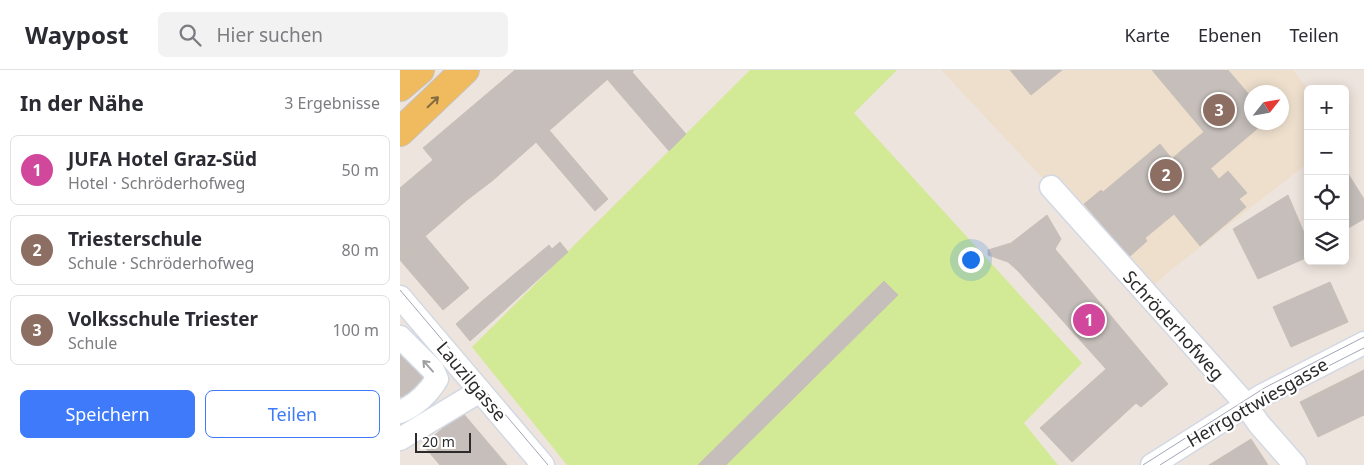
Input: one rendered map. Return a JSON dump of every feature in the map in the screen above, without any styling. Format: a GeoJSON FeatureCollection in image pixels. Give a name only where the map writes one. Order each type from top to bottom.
{"type":"FeatureCollection","features":[{"type":"Feature","properties":{"kind":"main road"},"geometry":{"type":"LineString","coordinates":[[400,87],[420,70]]}},
{"type":"Feature","properties":{"kind":"main road"},"geometry":{"type":"LineString","coordinates":[[400,132],[466,70]]}},
{"type":"Feature","properties":{"kind":"street","name":"Schröderhofweg"},"geometry":{"type":"LineString","coordinates":[[1051,187],[1246,406],[1295,465]]}},
{"type":"Feature","properties":{"kind":"street","name":"Lauzilgasse"},"geometry":{"type":"LineString","coordinates":[[400,296],[543,465]]}},
{"type":"Feature","properties":{"kind":"street"},"geometry":{"type":"LineString","coordinates":[[400,337],[433,370],[436,379],[429,392],[400,412]]}},
{"type":"Feature","properties":{"kind":"street","name":"Herrgottwiesgasse"},"geometry":{"type":"LineString","coordinates":[[1152,465],[1269,392],[1364,343]]}},
{"type":"Feature","properties":{"kind":"street"},"geometry":{"type":"LineString","coordinates":[[400,439],[480,391]]}},
{"type":"Feature","properties":{"kind":"shaded area"},"geometry":{"type":"Polygon","coordinates":[[[941,70],[1293,70],[1305,85],[1304,166],[1171,270],[1145,293],[1051,187],[941,70]]]}},
{"type":"Feature","properties":{"kind":"green space"},"geometry":{"type":"Polygon","coordinates":[[[750,70],[897,70],[854,113],[1082,363],[1024,423],[1058,465],[567,465],[472,347],[750,70]]]}},
{"type":"Feature","properties":{"kind":"building"},"geometry":{"type":"Polygon","coordinates":[[[515,70],[618,70],[492,181],[467,200],[423,148],[515,70]]]}},
{"type":"Feature","properties":{"kind":"building"},"geometry":{"type":"Polygon","coordinates":[[[618,70],[634,70],[632,72],[686,134],[669,151],[607,79],[618,70]]]}},
{"type":"Feature","properties":{"kind":"building"},"geometry":{"type":"Polygon","coordinates":[[[1010,70],[1062,70],[1031,95],[1010,70]]]}},
{"type":"Feature","properties":{"kind":"building"},"geometry":{"type":"Polygon","coordinates":[[[1152,70],[1228,70],[1244,89],[1244,130],[1256,130],[1211,168],[1203,159],[1195,166],[1182,150],[1204,132],[1152,70]]]}},
{"type":"Feature","properties":{"kind":"building"},"geometry":{"type":"Polygon","coordinates":[[[549,130],[608,199],[595,211],[536,142],[549,130]]]}},
{"type":"Feature","properties":{"kind":"building"},"geometry":{"type":"Polygon","coordinates":[[[1160,144],[1172,159],[1182,150],[1195,166],[1203,159],[1219,179],[1228,171],[1247,193],[1239,199],[1246,207],[1200,246],[1174,214],[1145,238],[1147,241],[1129,257],[1084,204],[1101,190],[1103,192],[1160,144]]]}},
{"type":"Feature","properties":{"kind":"building"},"geometry":{"type":"Polygon","coordinates":[[[433,160],[467,200],[400,258],[400,188],[433,160]]]}},
{"type":"Feature","properties":{"kind":"building"},"geometry":{"type":"Polygon","coordinates":[[[1349,175],[1364,199],[1364,219],[1349,228],[1349,175]]]}},
{"type":"Feature","properties":{"kind":"building"},"geometry":{"type":"Polygon","coordinates":[[[1288,195],[1304,233],[1304,259],[1258,279],[1233,229],[1288,195]]]}},
{"type":"Feature","properties":{"kind":"building"},"geometry":{"type":"Polygon","coordinates":[[[1047,215],[1061,239],[1055,249],[1168,384],[1141,407],[1136,403],[1072,462],[1040,428],[1106,369],[1018,271],[1008,262],[988,255],[988,250],[1011,243],[1047,215]]]}},
{"type":"Feature","properties":{"kind":"building"},"geometry":{"type":"Polygon","coordinates":[[[425,236],[469,288],[443,310],[400,260],[425,236]]]}},
{"type":"Feature","properties":{"kind":"building"},"geometry":{"type":"Polygon","coordinates":[[[560,242],[568,252],[496,318],[481,302],[549,245],[552,249],[560,242]]]}},
{"type":"Feature","properties":{"kind":"building"},"geometry":{"type":"Polygon","coordinates":[[[884,281],[898,295],[726,465],[698,465],[884,281]]]}},
{"type":"Feature","properties":{"kind":"building"},"geometry":{"type":"Polygon","coordinates":[[[1330,282],[1348,322],[1291,347],[1273,307],[1330,282]]]}},
{"type":"Feature","properties":{"kind":"building"},"geometry":{"type":"Polygon","coordinates":[[[481,302],[496,318],[470,341],[456,324],[481,302]]]}},
{"type":"Feature","properties":{"kind":"building"},"geometry":{"type":"Polygon","coordinates":[[[400,346],[429,377],[404,400],[400,396],[400,346]]]}},
{"type":"Feature","properties":{"kind":"building"},"geometry":{"type":"Polygon","coordinates":[[[1364,370],[1364,415],[1318,437],[1300,402],[1364,370]]]}},
{"type":"Feature","properties":{"kind":"building"},"geometry":{"type":"Polygon","coordinates":[[[462,412],[507,465],[440,465],[423,445],[462,412]]]}},
{"type":"Feature","properties":{"kind":"building"},"geometry":{"type":"Polygon","coordinates":[[[1251,439],[1268,465],[1209,465],[1251,439]]]}},
{"type":"Feature","properties":{"kind":"tram line"},"geometry":{"type":"LineString","coordinates":[[400,290],[548,465]]}},
{"type":"Feature","properties":{"kind":"tram line"},"geometry":{"type":"LineString","coordinates":[[1143,465],[1266,387],[1364,337]]}},
{"type":"Feature","properties":{"kind":"tram line"},"geometry":{"type":"LineString","coordinates":[[1160,465],[1271,395],[1364,348]]}},
{"type":"Feature","properties":{"kind":"place","name":"Volksschule Triester"},"geometry":{"type":"Point","coordinates":[1219,110]}},
{"type":"Feature","properties":{"kind":"place","name":"Triesterschule"},"geometry":{"type":"Point","coordinates":[1166,175]}},
{"type":"Feature","properties":{"kind":"place","name":"JUFA Hotel Graz-Süd"},"geometry":{"type":"Point","coordinates":[1089,320]}}]}
